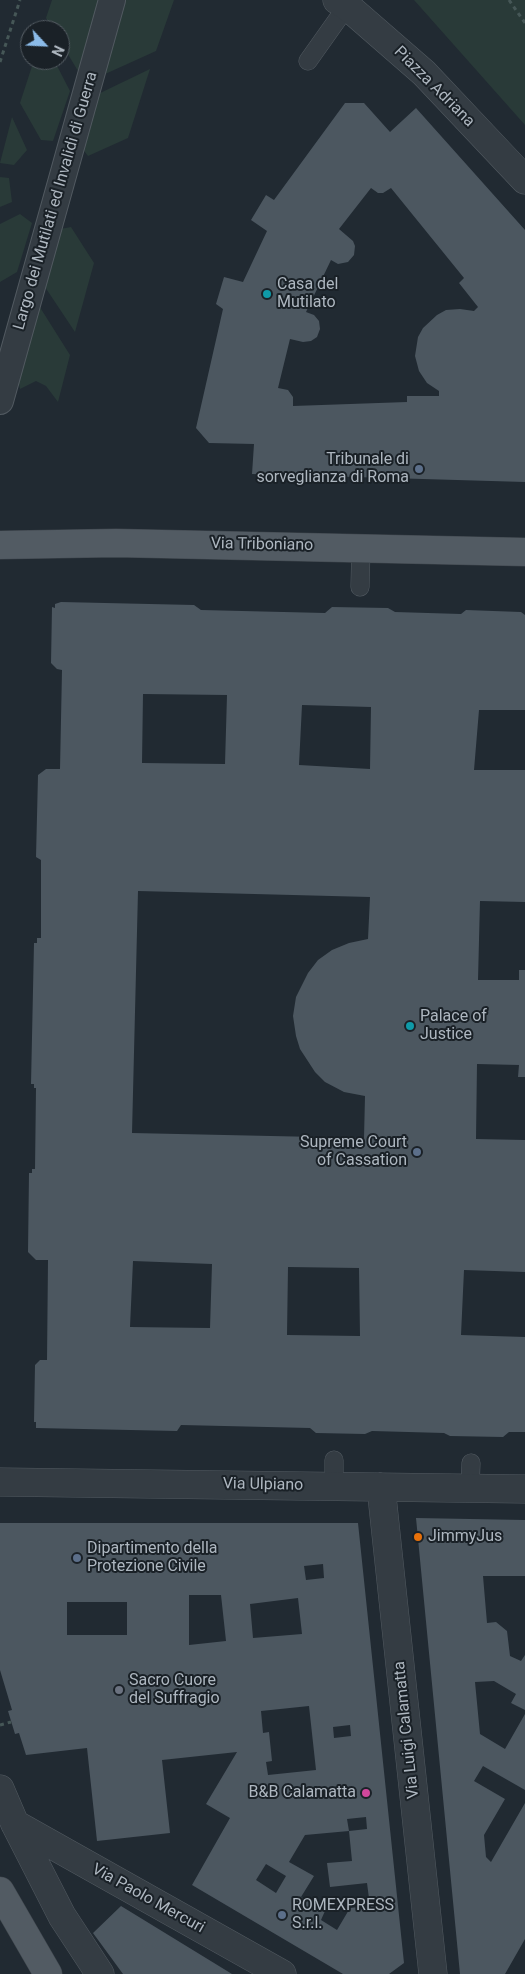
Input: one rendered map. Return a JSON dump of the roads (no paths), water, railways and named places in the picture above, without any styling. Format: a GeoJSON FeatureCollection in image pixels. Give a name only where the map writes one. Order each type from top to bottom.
{"type":"FeatureCollection","features":[{"type":"Feature","properties":{"kind":"main road","name":"Via Triboniano"},"geometry":{"type":"LineString","coordinates":[[0,545],[116,543],[525,552]]}},
{"type":"Feature","properties":{"kind":"main road"},"geometry":{"type":"LineString","coordinates":[[0,1891],[48,1974]]}},
{"type":"Feature","properties":{"kind":"street","name":"Largo dei Mutilati ed Invalidi di Guerra"},"geometry":{"type":"LineString","coordinates":[[0,401],[112,0]]}},
{"type":"Feature","properties":{"kind":"street","name":"Piazza Adriana"},"geometry":{"type":"LineString","coordinates":[[342,3],[424,73],[525,180]]}},
{"type":"Feature","properties":{"kind":"street","name":"Via Ulpiano"},"geometry":{"type":"LineString","coordinates":[[0,1482],[334,1473],[381,1487],[470,1475],[525,1489]]}},
{"type":"Feature","properties":{"kind":"street","name":"Via Luigi Calamatta"},"geometry":{"type":"LineString","coordinates":[[381,1487],[433,1974]]}},
{"type":"Feature","properties":{"kind":"street"},"geometry":{"type":"LineString","coordinates":[[0,1790],[15,1824],[62,1916],[100,1974]]}},
{"type":"Feature","properties":{"kind":"street","name":"Via Paolo Mercuri"},"geometry":{"type":"LineString","coordinates":[[15,1824],[282,1974]]}},
{"type":"Feature","properties":{"kind":"lane"},"geometry":{"type":"LineString","coordinates":[[308,61],[342,3]]}},
{"type":"Feature","properties":{"kind":"lane"},"geometry":{"type":"LineString","coordinates":[[360,587],[361,547]]}},
{"type":"Feature","properties":{"kind":"place","name":"Casa del Mutilato"},"geometry":{"type":"Point","coordinates":[267,294]}},
{"type":"Feature","properties":{"kind":"place","name":"Tribunale di sorveglianza di Roma"},"geometry":{"type":"Point","coordinates":[419,469]}},
{"type":"Feature","properties":{"kind":"place","name":"Palace of Justice"},"geometry":{"type":"Point","coordinates":[410,1026]}},
{"type":"Feature","properties":{"kind":"place","name":"Supreme Court of Cassation"},"geometry":{"type":"Point","coordinates":[417,1152]}},
{"type":"Feature","properties":{"kind":"place","name":"JimmyJus"},"geometry":{"type":"Point","coordinates":[418,1537]}},
{"type":"Feature","properties":{"kind":"place","name":"Dipartimento della Protezione Civile"},"geometry":{"type":"Point","coordinates":[77,1558]}},
{"type":"Feature","properties":{"kind":"place","name":"Sacro Cuore del Suffragio"},"geometry":{"type":"Point","coordinates":[119,1690]}},
{"type":"Feature","properties":{"kind":"place","name":"B&B Calamatta"},"geometry":{"type":"Point","coordinates":[366,1793]}},
{"type":"Feature","properties":{"kind":"place","name":"ROMEXPRESS S.r.l."},"geometry":{"type":"Point","coordinates":[282,1915]}}]}
